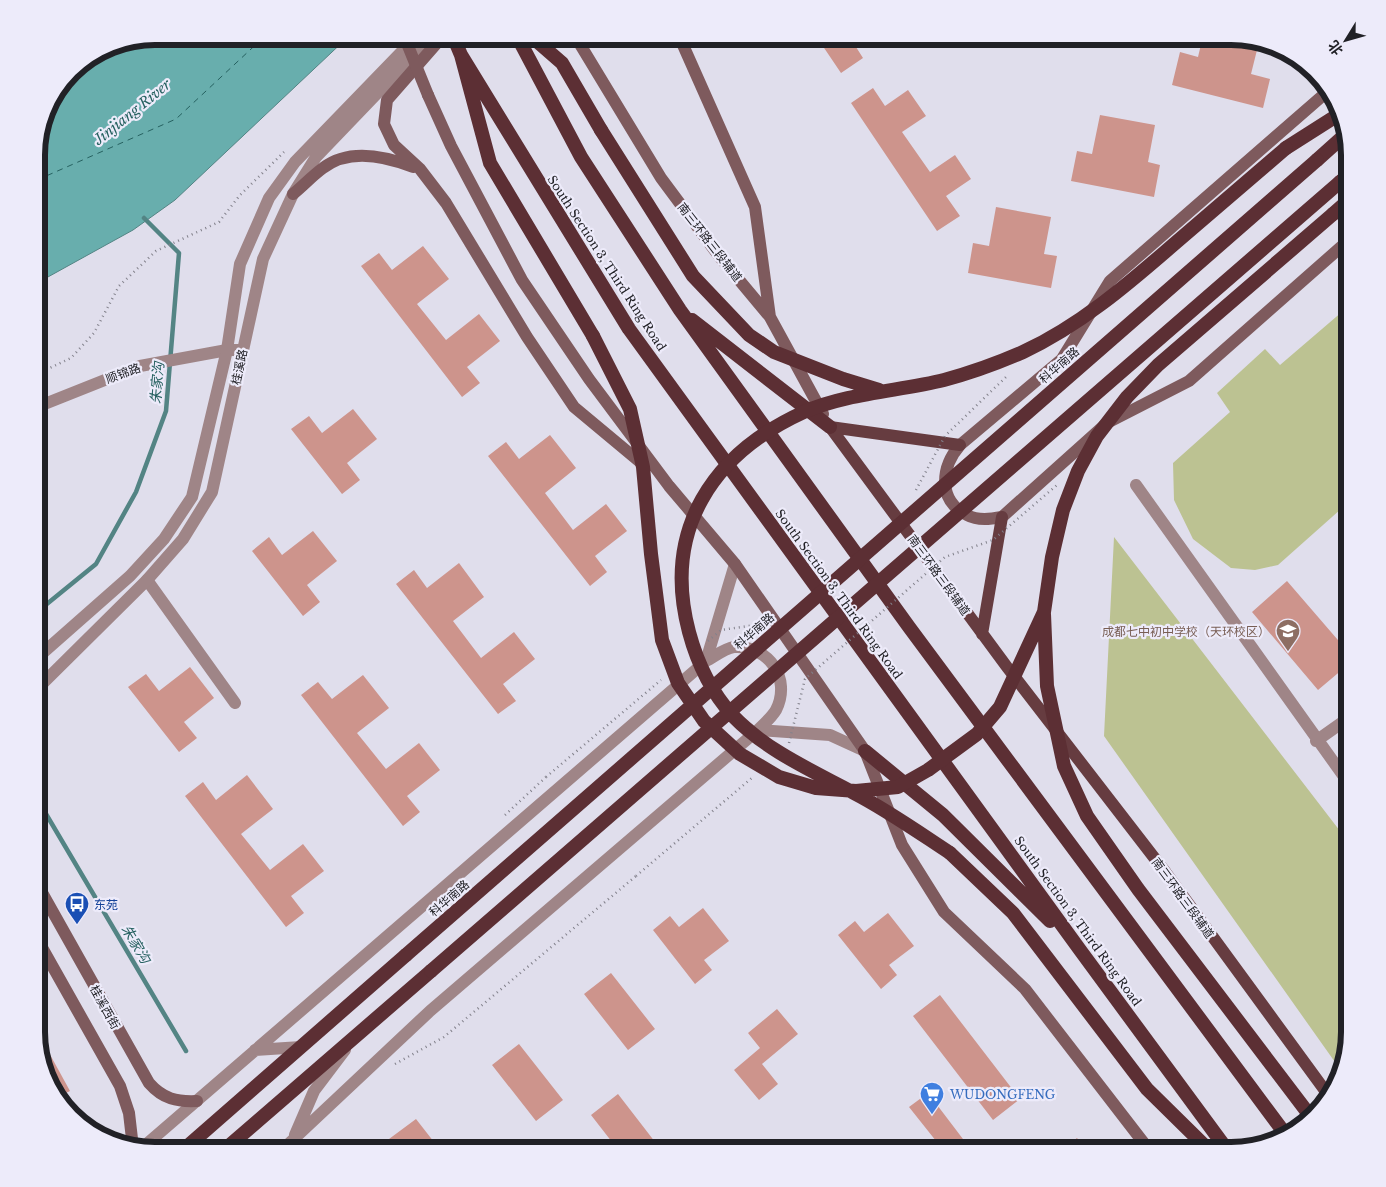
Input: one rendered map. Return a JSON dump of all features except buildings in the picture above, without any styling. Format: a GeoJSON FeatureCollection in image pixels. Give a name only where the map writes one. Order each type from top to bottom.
{"type":"FeatureCollection","features":[{"type":"Feature","properties":{"kind":"highway","name":"South Section 3, Third Ring Road"},"geometry":{"type":"LineString","coordinates":[[457,45],[461,55],[629,329],[1221,1142]]}},
{"type":"Feature","properties":{"kind":"highway"},"geometry":{"type":"LineString","coordinates":[[522,45],[582,157],[680,310],[909,627],[1282,1130]]}},
{"type":"Feature","properties":{"kind":"highway"},"geometry":{"type":"LineString","coordinates":[[541,45],[562,63],[601,130],[693,276],[749,335],[774,352],[844,379],[880,390]]}},
{"type":"Feature","properties":{"kind":"highway"},"geometry":{"type":"LineString","coordinates":[[461,55],[490,163],[593,336],[630,409],[644,468],[651,554],[662,640],[678,683],[704,721],[740,754],[779,777],[816,788],[856,791],[898,787],[928,770],[976,734],[1000,708],[1044,612]]}},
{"type":"Feature","properties":{"kind":"highway"},"geometry":{"type":"LineString","coordinates":[[1201,1142],[1147,1089],[1013,913],[950,853],[862,798],[806,769],[768,746],[732,715],[711,685],[695,653],[684,611],[681,575],[686,537],[700,500],[730,462],[759,436],[806,411],[880,390],[943,380],[994,364],[1024,351],[1062,330],[1122,289],[1286,148],[1334,117]]}},
{"type":"Feature","properties":{"kind":"highway","name":"科华南路"},"geometry":{"type":"LineString","coordinates":[[192,1142],[1340,139]]}},
{"type":"Feature","properties":{"kind":"highway"},"geometry":{"type":"LineString","coordinates":[[233,1142],[1341,181]]}},
{"type":"Feature","properties":{"kind":"highway"},"geometry":{"type":"LineString","coordinates":[[1307,1112],[1138,889],[1087,816],[1064,766],[1049,695],[1044,612],[1052,558],[1063,510],[1078,471],[1097,436],[1127,398],[1158,365],[1341,207]]}},
{"type":"Feature","properties":{"kind":"highway"},"geometry":{"type":"LineString","coordinates":[[680,310],[830,427]]}},
{"type":"Feature","properties":{"kind":"highway"},"geometry":{"type":"LineString","coordinates":[[865,752],[943,815],[1080,950]]}},
{"type":"Feature","properties":{"kind":"main road"},"geometry":{"type":"LineString","coordinates":[[408,45],[451,146],[522,280],[589,379],[669,486],[736,564],[865,752],[902,845],[944,912],[1025,989],[1143,1142]]}},
{"type":"Feature","properties":{"kind":"main road"},"geometry":{"type":"LineString","coordinates":[[435,45],[387,100],[384,124],[394,145],[420,169],[446,203],[527,337],[574,407],[669,486]]}},
{"type":"Feature","properties":{"kind":"main road","name":"南三环路三段辅道"},"geometry":{"type":"LineString","coordinates":[[580,45],[661,178],[719,256],[770,317],[830,427],[982,634],[1166,873],[1325,1090]]}},
{"type":"Feature","properties":{"kind":"main road"},"geometry":{"type":"LineString","coordinates":[[683,45],[755,207],[770,317]]}},
{"type":"Feature","properties":{"kind":"main road"},"geometry":{"type":"LineString","coordinates":[[1323,96],[1110,281],[1062,359],[950,456],[945,472],[945,488],[953,503],[967,515],[985,520],[1002,517],[1108,423],[1189,381],[1341,247]]}},
{"type":"Feature","properties":{"kind":"main road"},"geometry":{"type":"LineString","coordinates":[[293,194],[324,167],[356,155],[394,159],[420,169]]}},
{"type":"Feature","properties":{"kind":"main road"},"geometry":{"type":"LineString","coordinates":[[830,427],[960,446]]}},
{"type":"Feature","properties":{"kind":"main road"},"geometry":{"type":"LineString","coordinates":[[982,634],[1002,517]]}},
{"type":"Feature","properties":{"kind":"main road","name":"桂溪西街"},"geometry":{"type":"LineString","coordinates":[[45,898],[149,1083],[158,1094],[176,1101],[197,1101]]}},
{"type":"Feature","properties":{"kind":"main road","name":"桂溪西街"},"geometry":{"type":"LineString","coordinates":[[45,953],[120,1086],[129,1113],[132,1140]]}},
{"type":"Feature","properties":{"kind":"street","name":"桂溪路"},"geometry":{"type":"LineString","coordinates":[[45,650],[130,576],[164,539],[192,497],[227,350],[240,264],[269,198],[295,162],[409,45]]}},
{"type":"Feature","properties":{"kind":"street","name":"桂溪路"},"geometry":{"type":"LineString","coordinates":[[45,679],[147,580],[183,539],[212,492],[263,259],[293,194],[316,157],[423,45]]}},
{"type":"Feature","properties":{"kind":"street","name":"顺锦路"},"geometry":{"type":"LineString","coordinates":[[45,403],[140,366],[227,350],[243,350]]}},
{"type":"Feature","properties":{"kind":"street"},"geometry":{"type":"LineString","coordinates":[[1136,485],[1316,741],[1341,773]]}},
{"type":"Feature","properties":{"kind":"street"},"geometry":{"type":"LineString","coordinates":[[706,662],[736,564]]}},
{"type":"Feature","properties":{"kind":"street"},"geometry":{"type":"LineString","coordinates":[[147,580],[234,703]]}},
{"type":"Feature","properties":{"kind":"street"},"geometry":{"type":"LineString","coordinates":[[149,1142],[706,662],[732,647],[752,649],[768,658],[781,677],[781,697],[775,712],[758,730],[430,1011],[292,1140]]}},
{"type":"Feature","properties":{"kind":"street"},"geometry":{"type":"LineString","coordinates":[[1316,741],[1341,723]]}},
{"type":"Feature","properties":{"kind":"street"},"geometry":{"type":"LineString","coordinates":[[758,730],[830,736],[865,752]]}},
{"type":"Feature","properties":{"kind":"street"},"geometry":{"type":"LineString","coordinates":[[292,1140],[314,1092],[355,1037]]}},
{"type":"Feature","properties":{"kind":"street"},"geometry":{"type":"LineString","coordinates":[[255,1050],[301,1047]]}},
{"type":"Feature","properties":{"kind":"path"},"geometry":{"type":"LineString","coordinates":[[45,370],[71,358],[94,333],[119,286],[156,251],[179,240]]}},
{"type":"Feature","properties":{"kind":"path"},"geometry":{"type":"LineString","coordinates":[[913,494],[945,436],[1015,368]]}},
{"type":"Feature","properties":{"kind":"path"},"geometry":{"type":"LineString","coordinates":[[788,748],[805,679],[945,557],[993,540],[1064,479]]}},
{"type":"Feature","properties":{"kind":"path"},"geometry":{"type":"LineString","coordinates":[[706,643],[721,630],[769,623]]}},
{"type":"Feature","properties":{"kind":"path"},"geometry":{"type":"LineString","coordinates":[[546,777],[668,675]]}},
{"type":"Feature","properties":{"kind":"path"},"geometry":{"type":"LineString","coordinates":[[391,1066],[444,1037],[758,774]]}},
{"type":"Feature","properties":{"kind":"shaded area"},"geometry":{"type":"Polygon","coordinates":[[[1341,313],[1341,509],[1278,565],[1255,570],[1231,568],[1193,539],[1174,500],[1173,463],[1230,412],[1217,393],[1265,349],[1280,365],[1341,313]]]}},
{"type":"Feature","properties":{"kind":"shaded area"},"geometry":{"type":"Polygon","coordinates":[[[1114,537],[1341,832],[1341,1032],[1336,1064],[1104,736],[1114,537]]]}},
{"type":"Feature","properties":{"kind":"water","name":"Jinjiang River"},"geometry":{"type":"Polygon","coordinates":[[[339,45],[175,200],[133,230],[45,279],[46,140],[56,106],[72,82],[82,72],[106,56],[140,46],[339,45]]]}},
{"type":"Feature","properties":{"kind":"waterway","name":"朱家沟"},"geometry":{"type":"LineString","coordinates":[[45,605],[96,564],[136,492],[166,411],[179,253],[144,218]]}},
{"type":"Feature","properties":{"kind":"waterway","name":"朱家沟"},"geometry":{"type":"LineString","coordinates":[[45,812],[186,1051]]}},
{"type":"Feature","properties":{"kind":"ferry route"},"geometry":{"type":"LineString","coordinates":[[45,176],[176,119],[255,45]]}},
{"type":"Feature","properties":{"kind":"place","name":"成都七中初中学校（天环校区）"},"geometry":{"type":"Point","coordinates":[1288,652]}},
{"type":"Feature","properties":{"kind":"place","name":"东苑"},"geometry":{"type":"Point","coordinates":[77,925]}},
{"type":"Feature","properties":{"kind":"place","name":"WUDONGFENG"},"geometry":{"type":"Point","coordinates":[932,1115]}}]}
